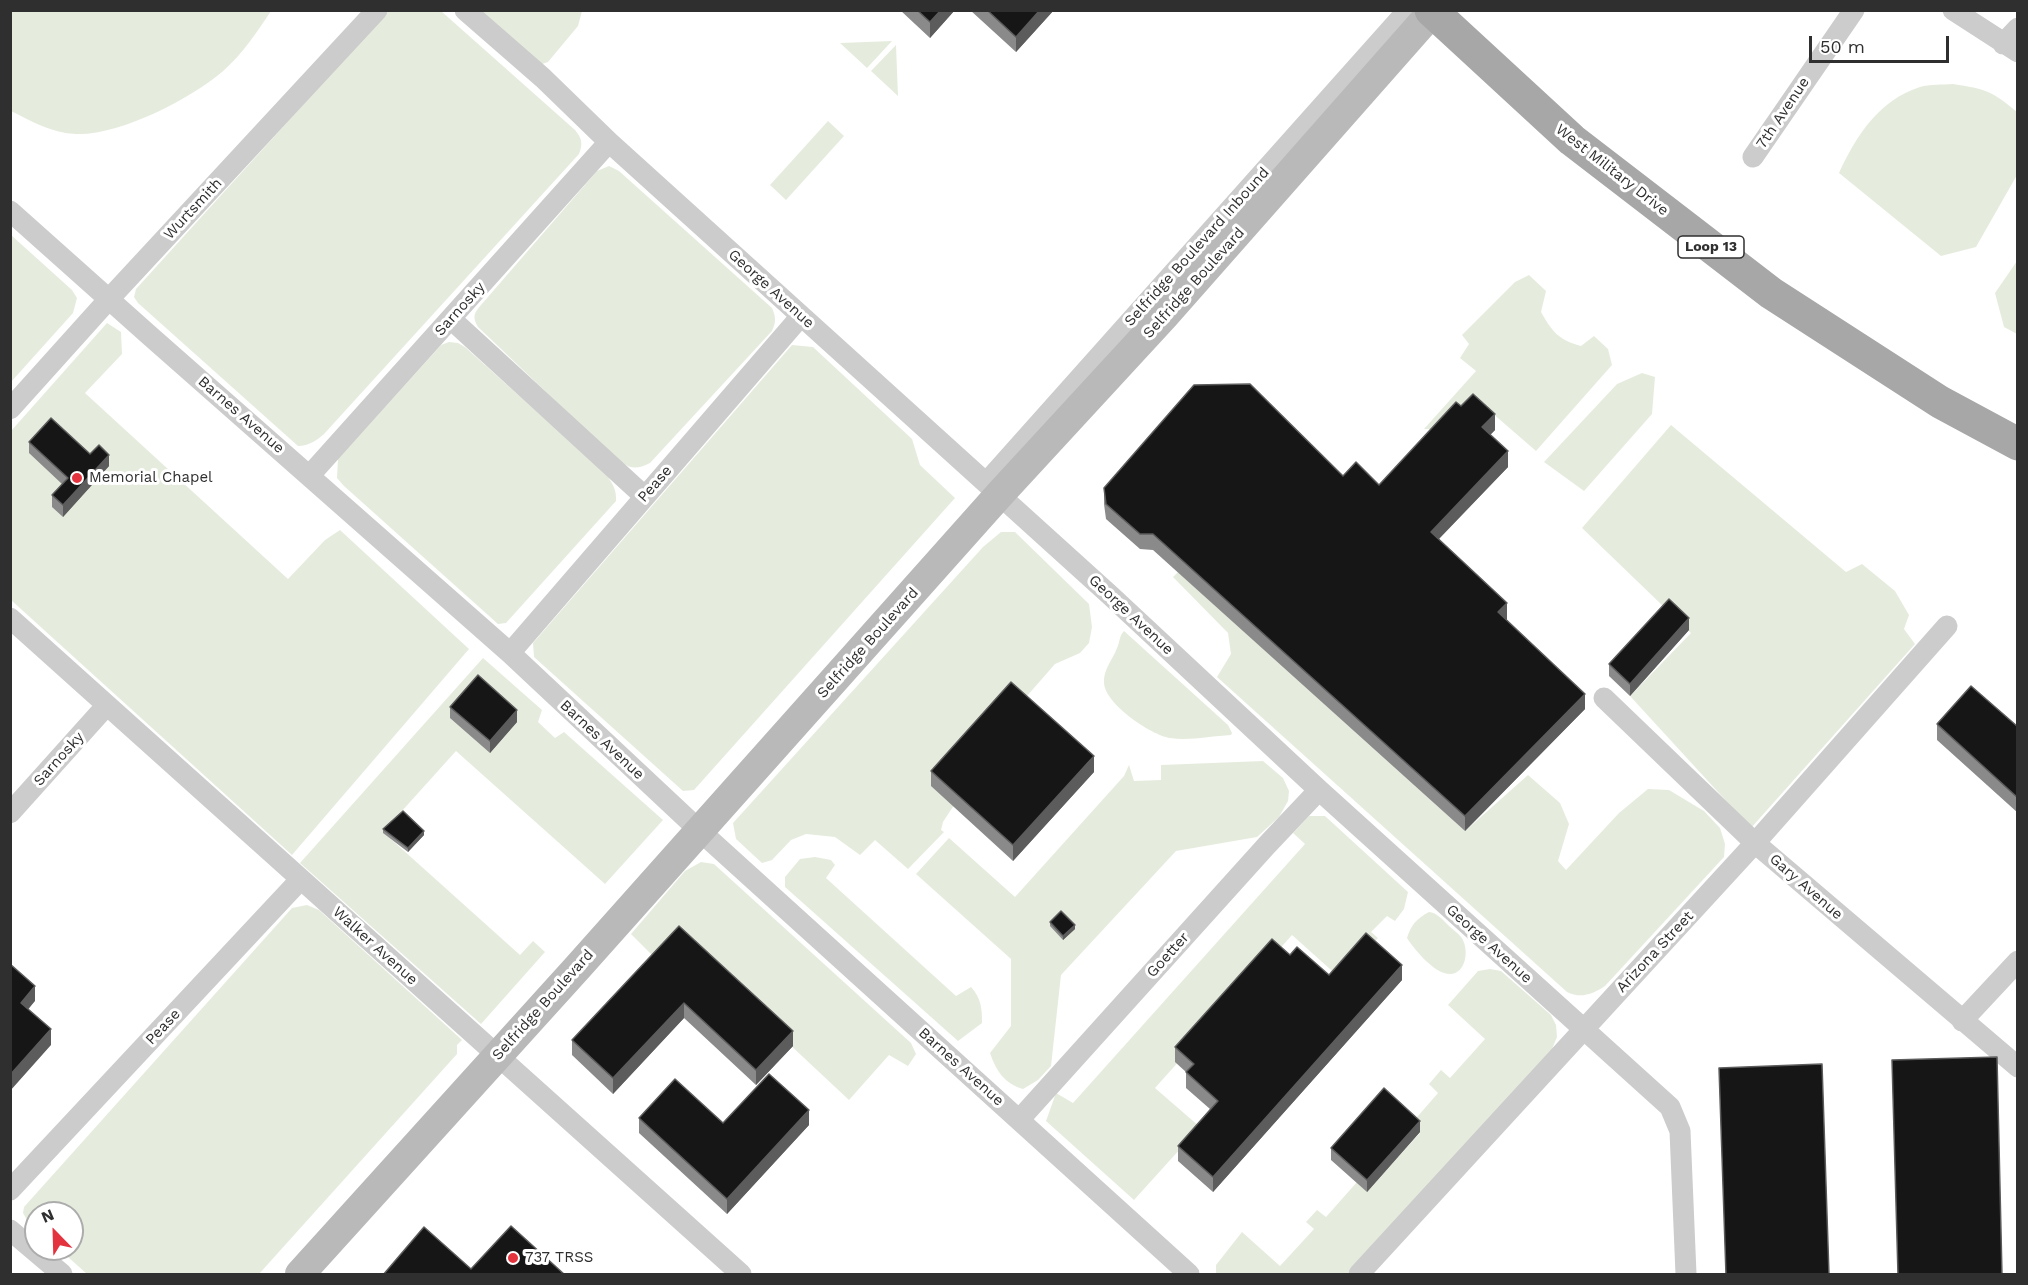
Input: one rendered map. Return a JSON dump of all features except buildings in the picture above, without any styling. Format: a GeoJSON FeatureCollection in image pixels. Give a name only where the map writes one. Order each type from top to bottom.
{"type":"FeatureCollection","features":[{"type":"Feature","properties":{"kind":"main road","name":"West Military Drive"},"geometry":{"type":"LineString","coordinates":[[1425,11],[1572,140],[1771,293],[1940,402],[2018,444]]}},
{"type":"Feature","properties":{"kind":"street","name":"Wurtsmith"},"geometry":{"type":"LineString","coordinates":[[10,409],[377,10]]}},
{"type":"Feature","properties":{"kind":"street","name":"George Avenue"},"geometry":{"type":"LineString","coordinates":[[465,10],[543,78],[609,142],[1120,603],[1319,790],[1670,1107],[1680,1131],[1686,1275]]}},
{"type":"Feature","properties":{"kind":"street","name":"7th Avenue"},"geometry":{"type":"LineString","coordinates":[[1753,157],[1854,10]]}},
{"type":"Feature","properties":{"kind":"street"},"geometry":{"type":"LineString","coordinates":[[1953,10],[2010,48],[2018,28]]}},
{"type":"Feature","properties":{"kind":"street","name":"Selfridge Boulevard"},"geometry":{"type":"LineString","coordinates":[[300,1275],[700,831],[993,489],[1180,298],[1425,11]]}},
{"type":"Feature","properties":{"kind":"street","name":"Sarnosky"},"geometry":{"type":"LineString","coordinates":[[310,475],[609,142]]}},
{"type":"Feature","properties":{"kind":"street","name":"Barnes Avenue"},"geometry":{"type":"LineString","coordinates":[[10,211],[510,653],[700,831],[1189,1275]]}},
{"type":"Feature","properties":{"kind":"street","name":"Pease"},"geometry":{"type":"LineString","coordinates":[[510,653],[801,316]]}},
{"type":"Feature","properties":{"kind":"street"},"geometry":{"type":"LineString","coordinates":[[451,319],[644,496]]}},
{"type":"Feature","properties":{"kind":"street","name":"Walker Avenue"},"geometry":{"type":"LineString","coordinates":[[10,618],[741,1275]]}},
{"type":"Feature","properties":{"kind":"street","name":"Arizona Street"},"geometry":{"type":"LineString","coordinates":[[1359,1275],[1755,843],[1947,626]]}},
{"type":"Feature","properties":{"kind":"street","name":"Gary Avenue"},"geometry":{"type":"LineString","coordinates":[[1604,698],[1755,843],[2018,1067]]}},
{"type":"Feature","properties":{"kind":"street","name":"Sarnosky"},"geometry":{"type":"LineString","coordinates":[[10,813],[107,705]]}},
{"type":"Feature","properties":{"kind":"street","name":"Goetter"},"geometry":{"type":"LineString","coordinates":[[1019,1120],[1319,790]]}},
{"type":"Feature","properties":{"kind":"street","name":"Pease"},"geometry":{"type":"LineString","coordinates":[[10,1190],[300,879]]}},
{"type":"Feature","properties":{"kind":"street"},"geometry":{"type":"LineString","coordinates":[[1962,1021],[2018,961]]}},
{"type":"Feature","properties":{"kind":"street"},"geometry":{"type":"LineString","coordinates":[[10,1230],[62,1275]]}},
{"type":"Feature","properties":{"kind":"green space"},"geometry":{"type":"Polygon","coordinates":[[[10,11],[271,11],[236,58],[222,72],[192,93],[133,122],[93,133],[76,134],[50,129],[11,111],[10,11]]]}},
{"type":"Feature","properties":{"kind":"green space"},"geometry":{"type":"Polygon","coordinates":[[[388,11],[441,11],[575,130],[580,138],[581,147],[579,154],[324,434],[309,444],[298,446],[134,297],[136,289],[388,11]]]}},
{"type":"Feature","properties":{"kind":"green space"},"geometry":{"type":"Polygon","coordinates":[[[479,11],[582,11],[578,26],[548,62],[542,64],[479,11]]]}},
{"type":"Feature","properties":{"kind":"green space"},"geometry":{"type":"Polygon","coordinates":[[[892,41],[867,68],[840,43],[892,41]]]}},
{"type":"Feature","properties":{"kind":"green space"},"geometry":{"type":"Polygon","coordinates":[[[896,45],[898,96],[871,71],[896,45]]]}},
{"type":"Feature","properties":{"kind":"green space"},"geometry":{"type":"Polygon","coordinates":[[[1953,84],[1988,92],[2017,112],[2017,175],[1976,247],[1941,256],[1839,173],[1861,133],[1870,121],[1892,101],[1920,87],[1953,84]]]}},
{"type":"Feature","properties":{"kind":"green space"},"geometry":{"type":"Polygon","coordinates":[[[828,121],[844,136],[786,200],[770,185],[828,121]]]}},
{"type":"Feature","properties":{"kind":"green space"},"geometry":{"type":"Polygon","coordinates":[[[609,166],[619,171],[772,308],[775,317],[772,331],[650,463],[638,467],[624,464],[610,453],[478,327],[474,318],[479,308],[597,171],[609,166]]]}},
{"type":"Feature","properties":{"kind":"green space"},"geometry":{"type":"Polygon","coordinates":[[[11,235],[72,290],[77,298],[73,313],[11,382],[11,235]]]}},
{"type":"Feature","properties":{"kind":"green space"},"geometry":{"type":"Polygon","coordinates":[[[2017,261],[2017,334],[2004,327],[1995,293],[2017,261]]]}},
{"type":"Feature","properties":{"kind":"green space"},"geometry":{"type":"Polygon","coordinates":[[[1529,275],[1546,291],[1541,312],[1552,330],[1561,338],[1581,346],[1594,336],[1608,349],[1612,365],[1536,451],[1476,399],[1445,429],[1424,429],[1476,371],[1460,358],[1469,344],[1462,335],[1515,282],[1529,275]]]}},
{"type":"Feature","properties":{"kind":"green space"},"geometry":{"type":"Polygon","coordinates":[[[107,323],[121,332],[122,354],[85,393],[288,579],[325,540],[340,530],[469,649],[292,855],[11,600],[11,431],[107,323]]]}},
{"type":"Feature","properties":{"kind":"green space"},"geometry":{"type":"Polygon","coordinates":[[[449,342],[465,347],[605,473],[616,493],[616,501],[506,623],[498,624],[337,478],[338,459],[441,345],[449,342]]]}},
{"type":"Feature","properties":{"kind":"green space"},"geometry":{"type":"Polygon","coordinates":[[[792,345],[813,347],[912,439],[920,465],[955,498],[694,790],[683,791],[534,657],[533,643],[792,345]]]}},
{"type":"Feature","properties":{"kind":"green space"},"geometry":{"type":"Polygon","coordinates":[[[1642,373],[1655,377],[1652,414],[1584,491],[1544,462],[1617,384],[1642,373]]]}},
{"type":"Feature","properties":{"kind":"green space"},"geometry":{"type":"Polygon","coordinates":[[[1671,425],[1846,572],[1862,564],[1895,591],[1909,615],[1904,629],[1915,644],[1751,828],[1630,696],[1691,633],[1582,528],[1671,425]]]}},
{"type":"Feature","properties":{"kind":"green space"},"geometry":{"type":"Polygon","coordinates":[[[1001,532],[1015,532],[1089,604],[1092,627],[1089,643],[1080,653],[1055,664],[1020,704],[943,822],[941,830],[944,832],[908,869],[875,840],[860,855],[835,837],[806,834],[791,840],[772,860],[762,863],[736,839],[733,823],[983,547],[1001,532]]]}},
{"type":"Feature","properties":{"kind":"green space"},"geometry":{"type":"Polygon","coordinates":[[[1178,572],[1465,831],[1528,775],[1560,803],[1569,824],[1558,861],[1566,870],[1619,813],[1648,789],[1669,790],[1704,811],[1720,828],[1725,844],[1724,857],[1605,986],[1587,995],[1567,992],[1217,677],[1231,654],[1228,633],[1173,577],[1178,572]]]}},
{"type":"Feature","properties":{"kind":"green space"},"geometry":{"type":"Polygon","coordinates":[[[1124,631],[1228,725],[1231,735],[1192,739],[1170,738],[1141,725],[1120,709],[1106,691],[1104,678],[1124,631]]]}},
{"type":"Feature","properties":{"kind":"green space"},"geometry":{"type":"Polygon","coordinates":[[[483,658],[542,710],[538,722],[555,738],[564,732],[663,820],[605,884],[456,751],[383,832],[520,955],[533,941],[545,952],[481,1024],[300,863],[483,658]]]}},
{"type":"Feature","properties":{"kind":"green space"},"geometry":{"type":"Polygon","coordinates":[[[1263,761],[1283,778],[1289,791],[1288,801],[1279,817],[1257,837],[1176,851],[1061,975],[1051,1066],[1038,1080],[1023,1089],[1011,1084],[998,1071],[990,1053],[1011,1026],[1011,959],[916,874],[949,838],[1015,897],[1124,776],[1129,765],[1134,781],[1161,780],[1161,765],[1263,761]]]}},
{"type":"Feature","properties":{"kind":"green space"},"geometry":{"type":"Polygon","coordinates":[[[1309,816],[1325,816],[1408,892],[1404,909],[1395,921],[1387,916],[1371,932],[1378,938],[1340,978],[1292,935],[1155,1088],[1200,1127],[1134,1200],[1046,1121],[1056,1093],[1073,1103],[1305,844],[1293,833],[1309,816]]]}},
{"type":"Feature","properties":{"kind":"green space"},"geometry":{"type":"Polygon","coordinates":[[[815,857],[831,860],[835,865],[826,878],[956,996],[971,987],[980,1004],[982,1023],[958,1041],[785,887],[785,877],[800,859],[815,857]]]}},
{"type":"Feature","properties":{"kind":"green space"},"geometry":{"type":"Polygon","coordinates":[[[701,862],[714,864],[911,1043],[916,1054],[908,1066],[889,1055],[849,1100],[679,941],[659,962],[631,934],[685,871],[701,862]]]}},
{"type":"Feature","properties":{"kind":"green space"},"geometry":{"type":"Polygon","coordinates":[[[307,905],[319,910],[462,1040],[457,1045],[457,1054],[259,1274],[87,1274],[72,1261],[84,1261],[84,1201],[29,1201],[292,908],[307,905]]]}},
{"type":"Feature","properties":{"kind":"green space"},"geometry":{"type":"Polygon","coordinates":[[[1429,912],[1441,919],[1460,936],[1464,943],[1466,956],[1457,972],[1451,974],[1439,971],[1418,953],[1407,938],[1415,923],[1429,912]]]}},
{"type":"Feature","properties":{"kind":"green space"},"geometry":{"type":"Polygon","coordinates":[[[1490,969],[1501,971],[1551,1015],[1556,1025],[1557,1037],[1552,1049],[1348,1274],[1216,1274],[1216,1265],[1242,1232],[1280,1266],[1314,1229],[1306,1222],[1317,1210],[1326,1217],[1357,1182],[1367,1191],[1420,1133],[1411,1124],[1438,1093],[1429,1084],[1441,1070],[1450,1078],[1485,1039],[1448,1005],[1478,971],[1490,969]]]}},
{"type":"Feature","properties":{"kind":"place","name":"Memorial Chapel"},"geometry":{"type":"Point","coordinates":[77,478]}},
{"type":"Feature","properties":{"kind":"place","name":"737 TRSS"},"geometry":{"type":"Point","coordinates":[513,1258]}}]}
